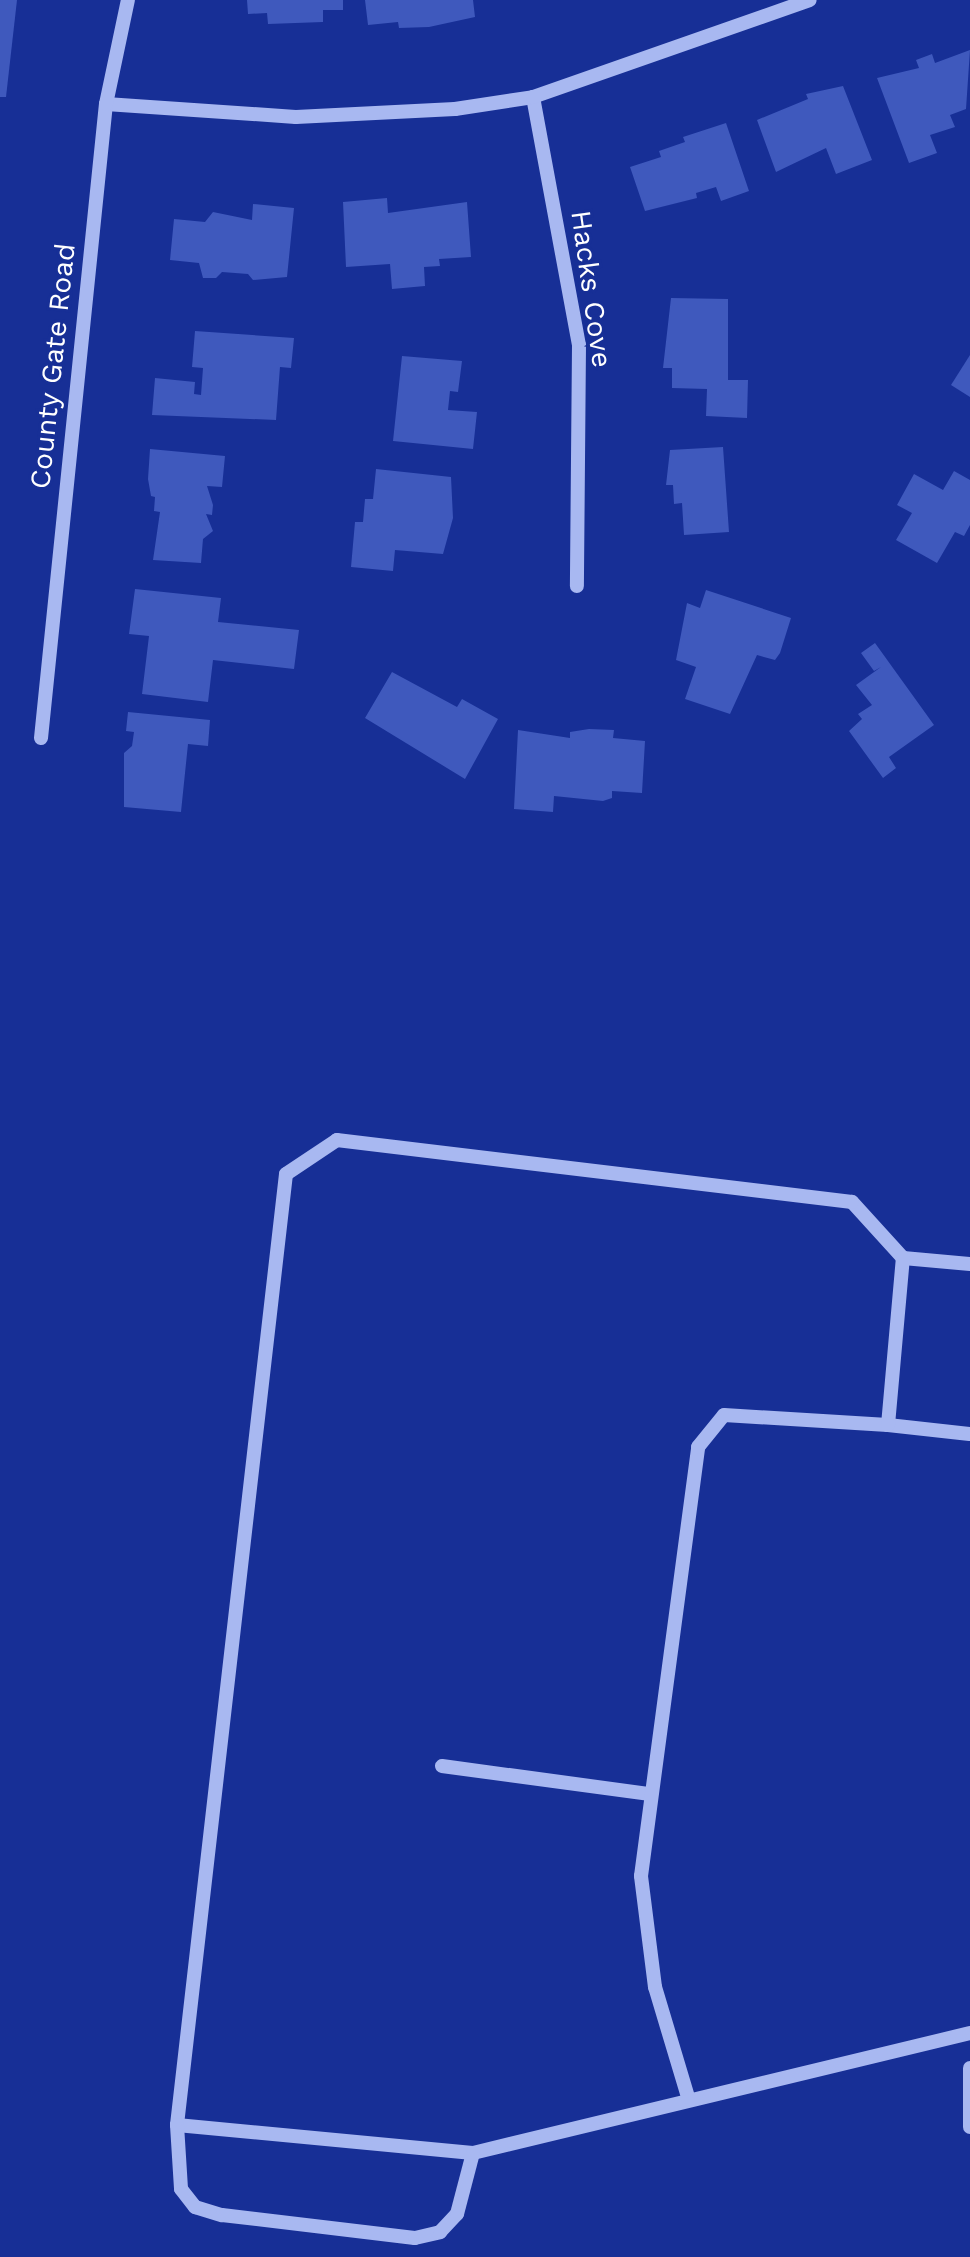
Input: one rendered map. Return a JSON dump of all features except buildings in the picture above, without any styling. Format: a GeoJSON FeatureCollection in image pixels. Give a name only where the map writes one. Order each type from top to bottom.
{"type":"FeatureCollection","features":[{"type":"Feature","properties":{"kind":"street","name":"County Gate Road"},"geometry":{"type":"LineString","coordinates":[[41,738],[106,104],[128,0]]}},
{"type":"Feature","properties":{"kind":"street"},"geometry":{"type":"LineString","coordinates":[[106,104],[296,117],[382,116],[533,97],[810,0]]}},
{"type":"Feature","properties":{"kind":"street","name":"Hacks Cove"},"geometry":{"type":"LineString","coordinates":[[533,97],[579,345],[577,586]]}},
{"type":"Feature","properties":{"kind":"street"},"geometry":{"type":"LineString","coordinates":[[473,2153],[457,2214],[440,2232],[415,2238],[222,2215],[195,2207],[181,2189],[177,2125],[286,1174],[337,1140],[852,1202],[903,1258],[970,1264]]}},
{"type":"Feature","properties":{"kind":"street"},"geometry":{"type":"LineString","coordinates":[[888,1425],[903,1258]]}},
{"type":"Feature","properties":{"kind":"street"},"geometry":{"type":"LineString","coordinates":[[688,2097],[655,1987],[641,1876],[698,1447],[724,1415],[888,1425],[970,1434]]}},
{"type":"Feature","properties":{"kind":"street"},"geometry":{"type":"LineString","coordinates":[[442,1766],[650,1794]]}},
{"type":"Feature","properties":{"kind":"street"},"geometry":{"type":"LineString","coordinates":[[177,2125],[473,2153],[688,2097],[970,2033]]}},
{"type":"Feature","properties":{"kind":"street"},"geometry":{"type":"LineString","coordinates":[[970,2068],[970,2127]]}}]}
